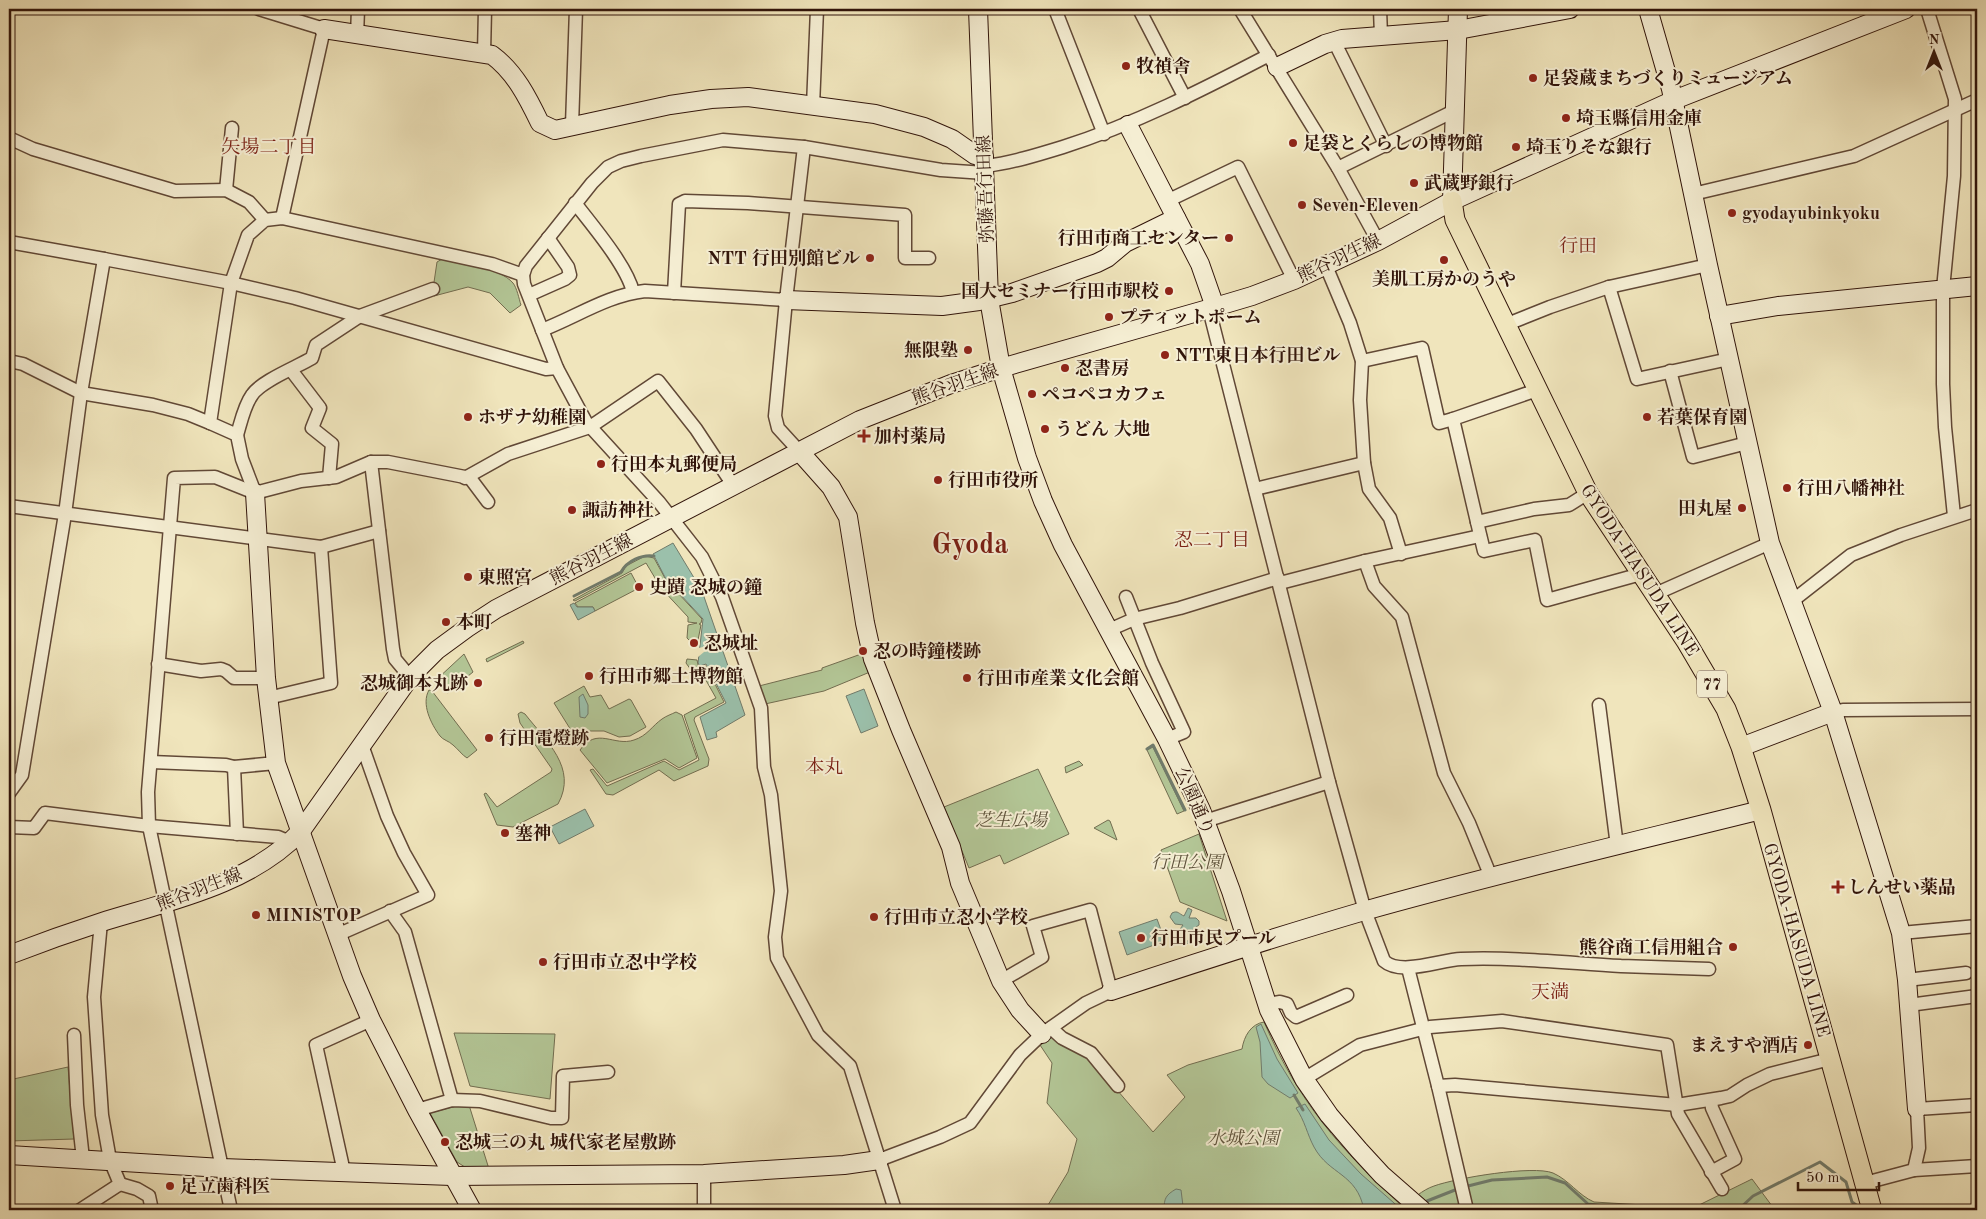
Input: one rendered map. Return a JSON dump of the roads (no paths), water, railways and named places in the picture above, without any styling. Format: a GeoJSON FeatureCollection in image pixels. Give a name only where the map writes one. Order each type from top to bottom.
{"type":"FeatureCollection","features":[{"type":"Feature","properties":{"kind":"main road","name":"GYODA-HASUDA LINE"},"geometry":{"type":"LineString","coordinates":[[1452,201],[1455,220],[1588,493],[1655,594],[1726,709],[1741,746],[1761,810],[1872,1210]]}},
{"type":"Feature","properties":{"kind":"street"},"geometry":{"type":"LineString","coordinates":[[258,9],[324,29],[357,36],[492,55],[503,63],[530,101],[540,123],[555,130],[670,105],[711,99],[748,97],[875,114],[924,127],[952,138],[985,165]]}},
{"type":"Feature","properties":{"kind":"street"},"geometry":{"type":"LineString","coordinates":[[357,36],[358,9]]}},
{"type":"Feature","properties":{"kind":"street"},"geometry":{"type":"LineString","coordinates":[[484,9],[484,53]]}},
{"type":"Feature","properties":{"kind":"street"},"geometry":{"type":"LineString","coordinates":[[572,125],[576,9]]}},
{"type":"Feature","properties":{"kind":"street"},"geometry":{"type":"LineString","coordinates":[[813,106],[817,9]]}},
{"type":"Feature","properties":{"kind":"street","name":"弥藤吾行田線"},"geometry":{"type":"LineString","coordinates":[[978,9],[989,299],[1001,368]]}},
{"type":"Feature","properties":{"kind":"street"},"geometry":{"type":"LineString","coordinates":[[1055,9],[1104,134]]}},
{"type":"Feature","properties":{"kind":"street"},"geometry":{"type":"LineString","coordinates":[[1139,9],[1185,98]]}},
{"type":"Feature","properties":{"kind":"street"},"geometry":{"type":"LineString","coordinates":[[1240,9],[1338,168],[1378,241]]}},
{"type":"Feature","properties":{"kind":"street"},"geometry":{"type":"LineString","coordinates":[[1380,9],[1381,36]]}},
{"type":"Feature","properties":{"kind":"street"},"geometry":{"type":"LineString","coordinates":[[1452,201],[1458,9]]}},
{"type":"Feature","properties":{"kind":"street"},"geometry":{"type":"LineString","coordinates":[[895,1210],[850,1066],[818,1035],[777,958],[775,937],[781,891],[772,796],[764,767],[761,708],[722,597],[702,557],[671,518],[586,422],[557,368],[524,284],[523,275],[526,266],[575,203],[608,167],[621,161],[641,156],[723,140],[804,147],[941,170],[985,165],[1036,156],[1104,134],[1273,61],[1334,41],[1458,30],[1570,9]]}},
{"type":"Feature","properties":{"kind":"street"},"geometry":{"type":"LineString","coordinates":[[1648,9],[1674,100],[1719,316],[1770,543],[1833,712],[1901,933],[1907,980],[1919,1148],[1914,1170]]}},
{"type":"Feature","properties":{"kind":"street","name":"熊谷羽生線"},"geometry":{"type":"LineString","coordinates":[[9,955],[101,922],[166,903],[236,878],[296,837],[410,677],[437,650],[496,608],[860,420],[902,402],[1001,368],[1252,296],[1294,280],[1378,241],[1452,201],[1674,100],[1906,9]]}},
{"type":"Feature","properties":{"kind":"street"},"geometry":{"type":"LineString","coordinates":[[1927,9],[1954,92],[1955,110],[1954,176],[1943,289],[1945,427],[1954,516]]}},
{"type":"Feature","properties":{"kind":"street"},"geometry":{"type":"LineString","coordinates":[[282,218],[324,29]]}},
{"type":"Feature","properties":{"kind":"street"},"geometry":{"type":"LineString","coordinates":[[1334,41],[1386,146]]}},
{"type":"Feature","properties":{"kind":"street"},"geometry":{"type":"LineString","coordinates":[[1693,194],[1854,156],[1977,100]]}},
{"type":"Feature","properties":{"kind":"street"},"geometry":{"type":"LineString","coordinates":[[1338,168],[1454,111]]}},
{"type":"Feature","properties":{"kind":"street"},"geometry":{"type":"LineString","coordinates":[[1128,124],[1200,264],[1329,782],[1365,911],[1384,961],[1388,965],[1408,968],[1458,959],[1519,959],[1621,966],[1709,969]]}},
{"type":"Feature","properties":{"kind":"street"},"geometry":{"type":"LineString","coordinates":[[226,190],[232,128]]}},
{"type":"Feature","properties":{"kind":"street"},"geometry":{"type":"LineString","coordinates":[[9,138],[33,149],[175,191],[226,190],[250,202],[265,220]]}},
{"type":"Feature","properties":{"kind":"street"},"geometry":{"type":"LineString","coordinates":[[804,147],[786,300],[776,422],[778,428],[831,487],[848,517],[865,622],[874,659],[901,730],[951,847],[960,883],[1000,981],[1020,1010],[1046,1031],[1091,1053],[1118,1086]]}},
{"type":"Feature","properties":{"kind":"street"},"geometry":{"type":"LineString","coordinates":[[1166,201],[1238,167],[1294,280]]}},
{"type":"Feature","properties":{"kind":"street"},"geometry":{"type":"LineString","coordinates":[[674,293],[680,204],[684,201],[797,206],[905,215],[905,258],[929,258]]}},
{"type":"Feature","properties":{"kind":"street"},"geometry":{"type":"LineString","coordinates":[[575,203],[607,246],[630,282],[633,292]]}},
{"type":"Feature","properties":{"kind":"street"},"geometry":{"type":"LineString","coordinates":[[210,422],[231,283],[248,235],[265,220],[282,218],[492,264],[523,275]]}},
{"type":"Feature","properties":{"kind":"street"},"geometry":{"type":"LineString","coordinates":[[542,330],[619,296],[645,291],[786,300],[942,306],[989,299],[1041,284],[1097,263],[1107,258],[1125,243],[1176,218]]}},
{"type":"Feature","properties":{"kind":"street"},"geometry":{"type":"LineString","coordinates":[[529,295],[570,275],[568,267],[548,238]]}},
{"type":"Feature","properties":{"kind":"street"},"geometry":{"type":"LineString","coordinates":[[9,242],[231,283],[360,316],[546,369],[557,368]]}},
{"type":"Feature","properties":{"kind":"street"},"geometry":{"type":"LineString","coordinates":[[9,793],[22,775],[65,514],[81,393],[104,259]]}},
{"type":"Feature","properties":{"kind":"street"},"geometry":{"type":"LineString","coordinates":[[1506,325],[1550,307],[1609,287],[1708,265]]}},
{"type":"Feature","properties":{"kind":"street"},"geometry":{"type":"LineString","coordinates":[[1326,266],[1350,322],[1362,361],[1360,400],[1364,463],[1369,489],[1390,518],[1401,554]]}},
{"type":"Feature","properties":{"kind":"street"},"geometry":{"type":"LineString","coordinates":[[1719,316],[1778,306],[1977,286]]}},
{"type":"Feature","properties":{"kind":"street"},"geometry":{"type":"LineString","coordinates":[[1609,287],[1637,379],[1729,360]]}},
{"type":"Feature","properties":{"kind":"street"},"geometry":{"type":"LineString","coordinates":[[433,289],[360,316],[316,346],[312,358],[270,380],[254,392],[248,402],[237,435],[242,459],[255,493],[268,698],[276,763],[296,837],[371,1020],[452,1176],[472,1210]]}},
{"type":"Feature","properties":{"kind":"street"},"geometry":{"type":"LineString","coordinates":[[1362,361],[1422,348],[1440,423],[1537,390]]}},
{"type":"Feature","properties":{"kind":"street"},"geometry":{"type":"LineString","coordinates":[[9,361],[23,364],[81,393],[153,405],[188,414],[237,435]]}},
{"type":"Feature","properties":{"kind":"street","name":"公園通り"},"geometry":{"type":"LineString","coordinates":[[1001,368],[1027,458],[1043,501],[1063,545],[1167,739],[1205,821],[1249,946],[1267,1004],[1278,1030],[1304,1079],[1329,1115],[1382,1175],[1422,1210]]}},
{"type":"Feature","properties":{"kind":"street"},"geometry":{"type":"LineString","coordinates":[[291,370],[320,408],[312,428],[332,444],[329,478]]}},
{"type":"Feature","properties":{"kind":"street"},"geometry":{"type":"LineString","coordinates":[[1670,371],[1693,457],[1747,443]]}},
{"type":"Feature","properties":{"kind":"street"},"geometry":{"type":"LineString","coordinates":[[465,478],[508,454],[590,427],[658,381],[696,429],[733,485]]}},
{"type":"Feature","properties":{"kind":"street"},"geometry":{"type":"LineString","coordinates":[[1453,419],[1484,551],[1534,540],[1547,600],[1641,574]]}},
{"type":"Feature","properties":{"kind":"street"},"geometry":{"type":"LineString","coordinates":[[372,462],[393,649],[395,659],[410,677]]}},
{"type":"Feature","properties":{"kind":"street"},"geometry":{"type":"LineString","coordinates":[[231,1210],[149,826],[148,792],[174,478],[215,477],[255,493],[301,481],[336,477],[372,462],[388,462],[470,478],[488,502]]}},
{"type":"Feature","properties":{"kind":"street"},"geometry":{"type":"LineString","coordinates":[[1255,489],[1364,463]]}},
{"type":"Feature","properties":{"kind":"street"},"geometry":{"type":"LineString","coordinates":[[1477,522],[1534,509],[1569,505],[1588,493]]}},
{"type":"Feature","properties":{"kind":"street"},"geometry":{"type":"LineString","coordinates":[[9,506],[321,547],[379,531]]}},
{"type":"Feature","properties":{"kind":"street"},"geometry":{"type":"LineString","coordinates":[[1791,602],[1851,555],[1901,534],[1977,510]]}},
{"type":"Feature","properties":{"kind":"street"},"geometry":{"type":"LineString","coordinates":[[1109,630],[1134,619],[1279,580],[1480,536]]}},
{"type":"Feature","properties":{"kind":"street"},"geometry":{"type":"LineString","coordinates":[[1655,594],[1770,543]]}},
{"type":"Feature","properties":{"kind":"street"},"geometry":{"type":"LineString","coordinates":[[268,698],[331,683],[321,547]]}},
{"type":"Feature","properties":{"kind":"street"},"geometry":{"type":"LineString","coordinates":[[1365,561],[1374,586],[1402,617],[1444,773],[1469,823],[1491,877]]}},
{"type":"Feature","properties":{"kind":"street"},"geometry":{"type":"LineString","coordinates":[[1126,597],[1152,663],[1184,732],[1167,739]]}},
{"type":"Feature","properties":{"kind":"street"},"geometry":{"type":"LineString","coordinates":[[158,664],[201,672],[221,669],[234,678],[266,678]]}},
{"type":"Feature","properties":{"kind":"street"},"geometry":{"type":"LineString","coordinates":[[1599,706],[1617,846]]}},
{"type":"Feature","properties":{"kind":"street"},"geometry":{"type":"LineString","coordinates":[[1741,746],[1833,712],[1844,710],[1977,709]]}},
{"type":"Feature","properties":{"kind":"street"},"geometry":{"type":"LineString","coordinates":[[336,935],[428,895],[404,853],[387,816],[362,745]]}},
{"type":"Feature","properties":{"kind":"street"},"geometry":{"type":"LineString","coordinates":[[151,762],[226,765],[234,767],[276,763]]}},
{"type":"Feature","properties":{"kind":"street"},"geometry":{"type":"LineString","coordinates":[[234,767],[237,834]]}},
{"type":"Feature","properties":{"kind":"street"},"geometry":{"type":"LineString","coordinates":[[1205,821],[1329,782]]}},
{"type":"Feature","properties":{"kind":"street"},"geometry":{"type":"LineString","coordinates":[[9,1155],[222,1168],[452,1176],[704,1174],[844,1165],[879,1160],[940,1137],[970,1123],[1020,1055],[1046,1031],[1086,1003],[1111,991],[1365,911],[1491,877],[1761,810]]}},
{"type":"Feature","properties":{"kind":"street"},"geometry":{"type":"LineString","coordinates":[[9,827],[34,828],[45,813],[149,826],[296,837]]}},
{"type":"Feature","properties":{"kind":"street"},"geometry":{"type":"LineString","coordinates":[[1000,981],[1042,957],[1033,926],[1090,910],[1111,991]]}},
{"type":"Feature","properties":{"kind":"street"},"geometry":{"type":"LineString","coordinates":[[390,911],[406,932],[452,1100]]}},
{"type":"Feature","properties":{"kind":"street"},"geometry":{"type":"LineString","coordinates":[[101,922],[94,997],[102,1115],[110,1160],[120,1184]]}},
{"type":"Feature","properties":{"kind":"street"},"geometry":{"type":"LineString","coordinates":[[1901,933],[1977,926]]}},
{"type":"Feature","properties":{"kind":"street"},"geometry":{"type":"LineString","coordinates":[[1408,968],[1467,1210]]}},
{"type":"Feature","properties":{"kind":"street"},"geometry":{"type":"LineString","coordinates":[[1907,980],[1966,973]]}},
{"type":"Feature","properties":{"kind":"street"},"geometry":{"type":"LineString","coordinates":[[1267,1004],[1280,1002],[1287,1004],[1291,1013],[1296,1017],[1347,995]]}},
{"type":"Feature","properties":{"kind":"street"},"geometry":{"type":"LineString","coordinates":[[1909,1005],[1977,996]]}},
{"type":"Feature","properties":{"kind":"street"},"geometry":{"type":"LineString","coordinates":[[344,1172],[316,1044],[371,1020]]}},
{"type":"Feature","properties":{"kind":"street"},"geometry":{"type":"LineString","coordinates":[[1304,1079],[1360,1045],[1423,1029],[1502,1021],[1667,1044],[1678,1114],[1722,1189]]}},
{"type":"Feature","properties":{"kind":"street"},"geometry":{"type":"LineString","coordinates":[[74,1035],[77,1105],[84,1159]]}},
{"type":"Feature","properties":{"kind":"street"},"geometry":{"type":"LineString","coordinates":[[1438,1086],[1455,1085],[1677,1105],[1711,1101],[1730,1096],[1770,1074],[1830,1059]]}},
{"type":"Feature","properties":{"kind":"street"},"geometry":{"type":"LineString","coordinates":[[417,1110],[452,1100],[480,1101],[551,1118],[562,1118],[563,1076],[608,1072]]}},
{"type":"Feature","properties":{"kind":"street"},"geometry":{"type":"LineString","coordinates":[[1711,1101],[1712,1108],[1735,1159],[1712,1172]]}},
{"type":"Feature","properties":{"kind":"street"},"geometry":{"type":"LineString","coordinates":[[1916,1109],[1977,1105]]}},
{"type":"Feature","properties":{"kind":"street"},"geometry":{"type":"LineString","coordinates":[[1865,1183],[1914,1170],[1977,1166]]}},
{"type":"Feature","properties":{"kind":"street"},"geometry":{"type":"LineString","coordinates":[[704,1174],[704,1210]]}},
{"type":"Feature","properties":{"kind":"street"},"geometry":{"type":"LineString","coordinates":[[80,1210],[120,1184],[137,1189],[149,1196],[152,1210]]}},
{"type":"Feature","properties":{"kind":"waterway"},"geometry":{"type":"LineString","coordinates":[[574,596],[621,572],[635,559],[654,556]]}},
{"type":"Feature","properties":{"kind":"waterway"},"geometry":{"type":"LineString","coordinates":[[1147,749],[1153,745],[1185,810]]}},
{"type":"Feature","properties":{"kind":"waterway"},"geometry":{"type":"LineString","coordinates":[[1294,1095],[1303,1110]]}},
{"type":"Feature","properties":{"kind":"waterway"},"geometry":{"type":"LineString","coordinates":[[1738,1210],[1753,1196],[1820,1162],[1846,1182],[1852,1202],[1863,1210]]}},
{"type":"Feature","properties":{"kind":"waterway"},"geometry":{"type":"LineString","coordinates":[[1468,1186],[1492,1180],[1547,1177],[1565,1183],[1588,1204],[1639,1210]]}},
{"type":"Feature","properties":{"kind":"waterway"},"geometry":{"type":"LineString","coordinates":[[1427,1201],[1455,1190]]}},
{"type":"Feature","properties":{"kind":"place","name":"牧禎舎"},"geometry":{"type":"Point","coordinates":[1126,66]}},
{"type":"Feature","properties":{"kind":"place","name":"足袋蔵まちづくりミュージアム"},"geometry":{"type":"Point","coordinates":[1533,78]}},
{"type":"Feature","properties":{"kind":"place","name":"埼玉縣信用金庫"},"geometry":{"type":"Point","coordinates":[1566,118]}},
{"type":"Feature","properties":{"kind":"place","name":"足袋とくらしの博物館"},"geometry":{"type":"Point","coordinates":[1293,143]}},
{"type":"Feature","properties":{"kind":"place","name":"埼玉りそな銀行"},"geometry":{"type":"Point","coordinates":[1516,147]}},
{"type":"Feature","properties":{"kind":"place","name":"武蔵野銀行"},"geometry":{"type":"Point","coordinates":[1414,183]}},
{"type":"Feature","properties":{"kind":"place","name":"Seven-Eleven"},"geometry":{"type":"Point","coordinates":[1302,205]}},
{"type":"Feature","properties":{"kind":"place","name":"gyodayubinkyoku"},"geometry":{"type":"Point","coordinates":[1732,213]}},
{"type":"Feature","properties":{"kind":"place","name":"行田市商工センター"},"geometry":{"type":"Point","coordinates":[1229,238]}},
{"type":"Feature","properties":{"kind":"place","name":"NTT 行田別館ビル"},"geometry":{"type":"Point","coordinates":[870,258]}},
{"type":"Feature","properties":{"kind":"place","name":"美肌工房かのうや"},"geometry":{"type":"Point","coordinates":[1444,260]}},
{"type":"Feature","properties":{"kind":"place","name":"国大セミナー行田市駅校"},"geometry":{"type":"Point","coordinates":[1169,291]}},
{"type":"Feature","properties":{"kind":"place","name":"プティットポーム"},"geometry":{"type":"Point","coordinates":[1109,317]}},
{"type":"Feature","properties":{"kind":"place","name":"無限塾"},"geometry":{"type":"Point","coordinates":[968,350]}},
{"type":"Feature","properties":{"kind":"place","name":"NTT東日本行田ビル"},"geometry":{"type":"Point","coordinates":[1165,355]}},
{"type":"Feature","properties":{"kind":"place","name":"忍書房"},"geometry":{"type":"Point","coordinates":[1065,368]}},
{"type":"Feature","properties":{"kind":"place","name":"ペコペコカフェ"},"geometry":{"type":"Point","coordinates":[1032,394]}},
{"type":"Feature","properties":{"kind":"place","name":"ホザナ幼稚園"},"geometry":{"type":"Point","coordinates":[468,417]}},
{"type":"Feature","properties":{"kind":"place","name":"若葉保育園"},"geometry":{"type":"Point","coordinates":[1647,417]}},
{"type":"Feature","properties":{"kind":"place","name":"うどん 大地"},"geometry":{"type":"Point","coordinates":[1045,429]}},
{"type":"Feature","properties":{"kind":"place","name":"加村薬局"},"geometry":{"type":"Point","coordinates":[864,436]}},
{"type":"Feature","properties":{"kind":"place","name":"行田本丸郵便局"},"geometry":{"type":"Point","coordinates":[601,464]}},
{"type":"Feature","properties":{"kind":"place","name":"行田市役所"},"geometry":{"type":"Point","coordinates":[938,480]}},
{"type":"Feature","properties":{"kind":"place","name":"行田八幡神社"},"geometry":{"type":"Point","coordinates":[1787,488]}},
{"type":"Feature","properties":{"kind":"place","name":"田丸屋"},"geometry":{"type":"Point","coordinates":[1742,508]}},
{"type":"Feature","properties":{"kind":"place","name":"諏訪神社"},"geometry":{"type":"Point","coordinates":[572,510]}},
{"type":"Feature","properties":{"kind":"place","name":"東照宮"},"geometry":{"type":"Point","coordinates":[468,577]}},
{"type":"Feature","properties":{"kind":"place","name":"史蹟 忍城の鐘"},"geometry":{"type":"Point","coordinates":[639,587]}},
{"type":"Feature","properties":{"kind":"place","name":"本町"},"geometry":{"type":"Point","coordinates":[446,622]}},
{"type":"Feature","properties":{"kind":"place","name":"忍城址"},"geometry":{"type":"Point","coordinates":[694,643]}},
{"type":"Feature","properties":{"kind":"place","name":"忍の時鐘楼跡"},"geometry":{"type":"Point","coordinates":[863,651]}},
{"type":"Feature","properties":{"kind":"place","name":"行田市郷土博物館"},"geometry":{"type":"Point","coordinates":[589,676]}},
{"type":"Feature","properties":{"kind":"place","name":"行田市産業文化会館"},"geometry":{"type":"Point","coordinates":[967,678]}},
{"type":"Feature","properties":{"kind":"place","name":"忍城御本丸跡"},"geometry":{"type":"Point","coordinates":[478,683]}},
{"type":"Feature","properties":{"kind":"place","name":"行田電燈跡"},"geometry":{"type":"Point","coordinates":[489,738]}},
{"type":"Feature","properties":{"kind":"place","name":"塞神"},"geometry":{"type":"Point","coordinates":[505,833]}},
{"type":"Feature","properties":{"kind":"place","name":"しんせい薬品"},"geometry":{"type":"Point","coordinates":[1838,887]}},
{"type":"Feature","properties":{"kind":"place","name":"MINISTOP"},"geometry":{"type":"Point","coordinates":[256,915]}},
{"type":"Feature","properties":{"kind":"place","name":"行田市立忍小学校"},"geometry":{"type":"Point","coordinates":[874,917]}},
{"type":"Feature","properties":{"kind":"place","name":"行田市民プール"},"geometry":{"type":"Point","coordinates":[1141,938]}},
{"type":"Feature","properties":{"kind":"place","name":"熊谷商工信用組合"},"geometry":{"type":"Point","coordinates":[1733,947]}},
{"type":"Feature","properties":{"kind":"place","name":"行田市立忍中学校"},"geometry":{"type":"Point","coordinates":[543,962]}},
{"type":"Feature","properties":{"kind":"place","name":"まえすや酒店"},"geometry":{"type":"Point","coordinates":[1808,1045]}},
{"type":"Feature","properties":{"kind":"place","name":"忍城三の丸 城代家老屋敷跡"},"geometry":{"type":"Point","coordinates":[445,1142]}},
{"type":"Feature","properties":{"kind":"place","name":"足立歯科医"},"geometry":{"type":"Point","coordinates":[170,1186]}},
{"type":"Feature","properties":{"kind":"district","name":"矢場二丁目"},"geometry":{"type":"Point","coordinates":[269,146]}},
{"type":"Feature","properties":{"kind":"district","name":"行田"},"geometry":{"type":"Point","coordinates":[1578,245]}},
{"type":"Feature","properties":{"kind":"district","name":"忍二丁目"},"geometry":{"type":"Point","coordinates":[1212,539]}},
{"type":"Feature","properties":{"kind":"district","name":"Gyoda"},"geometry":{"type":"Point","coordinates":[970,543]}},
{"type":"Feature","properties":{"kind":"district","name":"本丸"},"geometry":{"type":"Point","coordinates":[824,766]}},
{"type":"Feature","properties":{"kind":"district","name":"天満"},"geometry":{"type":"Point","coordinates":[1550,991]}},
{"type":"Feature","properties":{"kind":"park label","name":"芝生広場"},"geometry":{"type":"Point","coordinates":[1011,820]}},
{"type":"Feature","properties":{"kind":"park label","name":"行田公園"},"geometry":{"type":"Point","coordinates":[1187,862]}},
{"type":"Feature","properties":{"kind":"park label","name":"水城公園"},"geometry":{"type":"Point","coordinates":[1243,1138]}}]}
